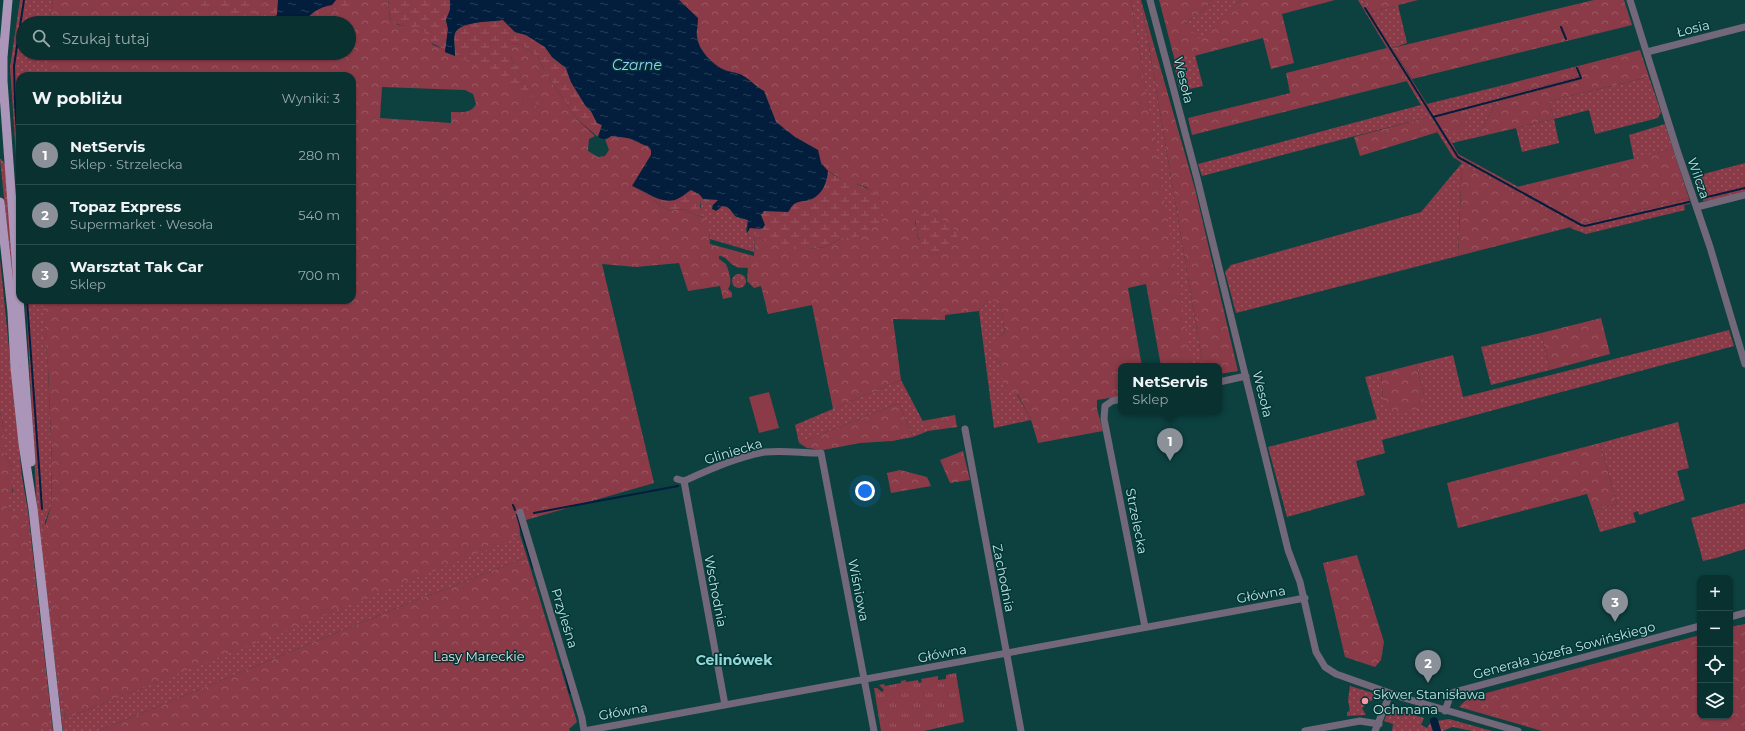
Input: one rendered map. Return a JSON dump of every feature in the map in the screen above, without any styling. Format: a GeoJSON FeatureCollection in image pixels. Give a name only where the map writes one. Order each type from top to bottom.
{"type":"FeatureCollection","features":[{"type":"Feature","properties":{"kind":"main road"},"geometry":{"type":"LineString","coordinates":[[8,0],[3,57],[3,82],[16,252]]}},
{"type":"Feature","properties":{"kind":"main road"},"geometry":{"type":"LineString","coordinates":[[0,202],[12,312],[15,368],[33,509],[58,731]]}},
{"type":"Feature","properties":{"kind":"main road"},"geometry":{"type":"LineString","coordinates":[[20,304],[33,509]]}},
{"type":"Feature","properties":{"kind":"street","name":"Wesoła"},"geometry":{"type":"LineString","coordinates":[[1150,0],[1197,178],[1288,550],[1305,598],[1316,652],[1325,667],[1336,674],[1390,694],[1518,731]]}},
{"type":"Feature","properties":{"kind":"street","name":"Wilcza"},"geometry":{"type":"LineString","coordinates":[[1630,0],[1678,153],[1697,207],[1745,364]]}},
{"type":"Feature","properties":{"kind":"street","name":"Łosia"},"geometry":{"type":"LineString","coordinates":[[1647,52],[1745,27]]}},
{"type":"Feature","properties":{"kind":"street"},"geometry":{"type":"LineString","coordinates":[[1697,207],[1745,195]]}},
{"type":"Feature","properties":{"kind":"street"},"geometry":{"type":"LineString","coordinates":[[1222,381],[1246,376]]}},
{"type":"Feature","properties":{"kind":"street","name":"Strzelecka"},"geometry":{"type":"LineString","coordinates":[[1118,400],[1112,401],[1105,406],[1104,419],[1145,627]]}},
{"type":"Feature","properties":{"kind":"street","name":"Zachodnia"},"geometry":{"type":"LineString","coordinates":[[965,430],[1021,731]]}},
{"type":"Feature","properties":{"kind":"street","name":"Gliniecka"},"geometry":{"type":"LineString","coordinates":[[681,480],[728,462],[766,452],[786,451],[821,453]]}},
{"type":"Feature","properties":{"kind":"street","name":"Wiśniowa"},"geometry":{"type":"LineString","coordinates":[[821,453],[874,731]]}},
{"type":"Feature","properties":{"kind":"street","name":"Wschodnia"},"geometry":{"type":"LineString","coordinates":[[681,480],[726,705]]}},
{"type":"Feature","properties":{"kind":"street","name":"Przyleśna"},"geometry":{"type":"LineString","coordinates":[[520,512],[580,710],[584,731]]}},
{"type":"Feature","properties":{"kind":"street","name":"Główna"},"geometry":{"type":"LineString","coordinates":[[584,731],[1305,598]]}},
{"type":"Feature","properties":{"kind":"street"},"geometry":{"type":"LineString","coordinates":[[1733,616],[1745,613]]}},
{"type":"Feature","properties":{"kind":"street","name":"Generała Józefa Sowińskiego"},"geometry":{"type":"LineString","coordinates":[[1445,711],[1451,694],[1455,692],[1697,627]]}},
{"type":"Feature","properties":{"kind":"street"},"geometry":{"type":"LineString","coordinates":[[1375,731],[1390,694]]}},
{"type":"Feature","properties":{"kind":"street"},"geometry":{"type":"LineString","coordinates":[[1305,731],[1360,720],[1379,724]]}},
{"type":"Feature","properties":{"kind":"green space"},"geometry":{"type":"Polygon","coordinates":[[[20,0],[53,0],[50,16],[18,16],[20,0]]]}},
{"type":"Feature","properties":{"kind":"green space"},"geometry":{"type":"Polygon","coordinates":[[[53,0],[388,0],[390,19],[398,25],[416,27],[424,31],[433,45],[441,48],[445,52],[472,62],[501,80],[541,112],[511,58],[507,46],[513,43],[522,45],[538,57],[546,74],[577,119],[595,136],[589,139],[588,151],[598,157],[605,156],[609,150],[605,139],[615,135],[625,137],[648,146],[651,150],[651,155],[632,186],[670,211],[685,210],[695,215],[705,217],[709,229],[710,244],[754,256],[755,235],[764,241],[810,249],[825,247],[842,238],[856,238],[880,199],[866,187],[845,181],[828,171],[821,163],[818,150],[795,137],[776,122],[764,91],[741,75],[725,70],[713,62],[699,45],[697,39],[698,27],[686,6],[679,0],[1131,0],[1192,363],[1160,363],[1146,284],[1128,288],[1141,363],[1118,363],[1118,396],[1097,400],[1097,409],[1103,431],[1038,443],[1031,420],[1018,395],[1005,390],[1000,373],[1002,367],[996,359],[992,348],[996,340],[1005,332],[999,301],[988,300],[979,311],[945,315],[945,320],[893,319],[901,380],[833,409],[812,305],[768,314],[761,286],[754,288],[747,281],[748,268],[737,267],[722,256],[719,256],[719,259],[726,264],[730,280],[728,289],[732,293],[732,297],[723,299],[720,286],[688,291],[679,263],[636,267],[602,264],[654,483],[519,522],[520,535],[499,545],[65,719],[43,533],[51,506],[52,464],[48,368],[42,304],[356,304],[356,72],[47,72],[47,60],[356,60],[356,16],[50,16],[53,0]],[[382,87],[380,118],[451,123],[451,112],[469,111],[476,104],[473,94],[465,90],[382,87]],[[915,221],[918,237],[924,248],[938,254],[915,221]]]}},
{"type":"Feature","properties":{"kind":"green space"},"geometry":{"type":"Polygon","coordinates":[[[187,0],[255,0],[254,16],[237,16],[215,8],[191,3],[187,0]]]}},
{"type":"Feature","properties":{"kind":"green space"},"geometry":{"type":"Polygon","coordinates":[[[260,0],[264,0],[263,9],[268,0],[278,0],[277,15],[258,16],[260,0]]]}},
{"type":"Feature","properties":{"kind":"green space"},"geometry":{"type":"Polygon","coordinates":[[[336,0],[352,0],[347,7],[341,9],[323,10],[318,12],[315,16],[309,16],[323,7],[332,5],[336,0]]]}},
{"type":"Feature","properties":{"kind":"green space"},"geometry":{"type":"Polygon","coordinates":[[[388,0],[450,0],[450,10],[446,20],[448,29],[445,52],[429,40],[424,31],[393,22],[390,18],[388,0]]]}},
{"type":"Feature","properties":{"kind":"green space"},"geometry":{"type":"Polygon","coordinates":[[[679,0],[698,18],[698,41],[706,56],[719,67],[726,71],[742,75],[764,91],[776,122],[795,137],[818,150],[821,162],[828,171],[838,177],[871,191],[879,198],[883,208],[882,222],[856,238],[842,238],[825,247],[810,249],[792,249],[764,241],[755,235],[750,235],[748,237],[747,233],[751,225],[705,67],[679,0]]]}},
{"type":"Feature","properties":{"kind":"green space"},"geometry":{"type":"Polygon","coordinates":[[[1131,0],[1141,0],[1202,363],[1191,363],[1131,0]]]}},
{"type":"Feature","properties":{"kind":"green space"},"geometry":{"type":"Polygon","coordinates":[[[1141,0],[1195,189],[1238,371],[1222,374],[1222,363],[1202,363],[1141,0]]]}},
{"type":"Feature","properties":{"kind":"green space"},"geometry":{"type":"Polygon","coordinates":[[[1159,0],[1212,0],[1204,10],[1185,23],[1199,39],[1241,0],[1335,0],[1282,14],[1294,63],[1271,69],[1263,38],[1175,61],[1159,0]]]}},
{"type":"Feature","properties":{"kind":"green space"},"geometry":{"type":"Polygon","coordinates":[[[1212,0],[1241,0],[1199,40],[1185,23],[1204,10],[1212,0]]]}},
{"type":"Feature","properties":{"kind":"green space"},"geometry":{"type":"Polygon","coordinates":[[[1358,0],[1363,0],[1371,12],[1398,5],[1407,43],[1392,48],[1427,104],[1504,85],[1500,97],[1578,77],[1574,67],[1578,66],[1582,79],[1496,102],[1478,137],[1452,143],[1458,154],[1585,223],[1689,198],[1690,204],[1684,205],[1685,210],[1586,234],[1570,228],[1574,226],[1462,164],[1458,256],[1236,313],[1225,272],[1231,265],[1421,212],[1462,163],[1453,157],[1428,117],[1202,176],[1198,164],[1421,105],[1358,0]]]}},
{"type":"Feature","properties":{"kind":"green space"},"geometry":{"type":"Polygon","coordinates":[[[1363,0],[1418,0],[1371,12],[1363,0]]]}},
{"type":"Feature","properties":{"kind":"green space"},"geometry":{"type":"Polygon","coordinates":[[[1594,0],[1624,0],[1632,25],[1412,79],[1392,48],[1594,0]]]}},
{"type":"Feature","properties":{"kind":"green space"},"geometry":{"type":"Polygon","coordinates":[[[503,20],[515,32],[526,35],[545,47],[552,57],[566,68],[571,82],[585,105],[591,111],[597,123],[602,125],[598,137],[577,119],[546,74],[538,57],[522,45],[513,43],[508,46],[511,58],[542,113],[511,88],[490,74],[455,56],[454,35],[458,29],[469,24],[503,20]]]}},
{"type":"Feature","properties":{"kind":"green space"},"geometry":{"type":"Polygon","coordinates":[[[16,27],[16,60],[47,60],[47,72],[16,72],[16,156],[10,67],[16,27]]]}},
{"type":"Feature","properties":{"kind":"green space"},"geometry":{"type":"Polygon","coordinates":[[[1387,48],[1407,81],[1192,135],[1188,118],[1290,93],[1286,73],[1387,48]]]}},
{"type":"Feature","properties":{"kind":"green space"},"geometry":{"type":"Polygon","coordinates":[[[1640,50],[1649,77],[1549,101],[1554,119],[1478,137],[1496,102],[1582,79],[1578,66],[1640,50]]]}},
{"type":"Feature","properties":{"kind":"green space"},"geometry":{"type":"Polygon","coordinates":[[[1195,55],[1203,86],[1180,91],[1173,61],[1195,55]]]}},
{"type":"Feature","properties":{"kind":"green space"},"geometry":{"type":"Polygon","coordinates":[[[1574,67],[1578,77],[1500,97],[1504,85],[1574,67]]]}},
{"type":"Feature","properties":{"kind":"green space"},"geometry":{"type":"Polygon","coordinates":[[[1649,77],[1661,112],[1658,118],[1595,134],[1589,110],[1554,119],[1549,101],[1649,77]]]}},
{"type":"Feature","properties":{"kind":"green space"},"geometry":{"type":"Polygon","coordinates":[[[1471,109],[1464,126],[1458,132],[1447,135],[1436,118],[1471,109]]]}},
{"type":"Feature","properties":{"kind":"green space"},"geometry":{"type":"Polygon","coordinates":[[[1428,117],[1438,132],[1360,156],[1354,137],[1428,117]]]}},
{"type":"Feature","properties":{"kind":"green space"},"geometry":{"type":"Polygon","coordinates":[[[1554,119],[1559,143],[1522,152],[1516,128],[1554,119]]]}},
{"type":"Feature","properties":{"kind":"green space"},"geometry":{"type":"Polygon","coordinates":[[[1665,124],[1673,149],[1634,159],[1629,135],[1665,124]]]}},
{"type":"Feature","properties":{"kind":"green space"},"geometry":{"type":"Polygon","coordinates":[[[638,132],[719,200],[713,205],[701,200],[700,206],[705,217],[695,215],[685,210],[670,211],[632,186],[651,155],[651,150],[648,146],[640,144],[634,140],[611,136],[607,139],[606,136],[638,132]]]}},
{"type":"Feature","properties":{"kind":"green space"},"geometry":{"type":"Polygon","coordinates":[[[1673,149],[1689,198],[1585,223],[1517,187],[1673,149]]]}},
{"type":"Feature","properties":{"kind":"green space"},"geometry":{"type":"Polygon","coordinates":[[[0,159],[5,164],[28,444],[19,379],[17,324],[0,159]]]}},
{"type":"Feature","properties":{"kind":"green space"},"geometry":{"type":"Polygon","coordinates":[[[1745,163],[1745,192],[1703,201],[1696,176],[1745,163]]]}},
{"type":"Feature","properties":{"kind":"green space"},"geometry":{"type":"Polygon","coordinates":[[[1462,164],[1575,226],[1458,256],[1462,164]]]}},
{"type":"Feature","properties":{"kind":"green space"},"geometry":{"type":"Polygon","coordinates":[[[701,200],[713,205],[712,207],[718,210],[722,206],[727,207],[736,217],[748,220],[746,230],[748,237],[750,235],[755,235],[754,252],[710,239],[701,209],[701,200]]]}},
{"type":"Feature","properties":{"kind":"green space"},"geometry":{"type":"Polygon","coordinates":[[[924,212],[945,221],[954,229],[959,239],[954,245],[938,254],[924,249],[918,236],[916,222],[918,213],[924,212]]]}},
{"type":"Feature","properties":{"kind":"green space"},"geometry":{"type":"Polygon","coordinates":[[[0,259],[22,477],[28,511],[53,731],[33,731],[49,724],[13,511],[7,510],[7,497],[13,492],[11,480],[13,468],[4,453],[4,429],[0,412],[0,259]]]}},
{"type":"Feature","properties":{"kind":"green space"},"geometry":{"type":"Polygon","coordinates":[[[739,274],[744,276],[746,281],[744,286],[739,288],[734,286],[732,281],[734,276],[739,274]]]}},
{"type":"Feature","properties":{"kind":"green space"},"geometry":{"type":"Polygon","coordinates":[[[988,300],[999,300],[1005,332],[996,340],[996,359],[1002,367],[1031,420],[994,428],[979,311],[988,300]]]}},
{"type":"Feature","properties":{"kind":"green space"},"geometry":{"type":"Polygon","coordinates":[[[26,304],[43,304],[43,306],[48,368],[52,464],[51,506],[45,522],[65,719],[520,535],[527,557],[404,605],[98,731],[63,731],[37,512],[26,304]]]}},
{"type":"Feature","properties":{"kind":"green space"},"geometry":{"type":"Polygon","coordinates":[[[1601,318],[1610,354],[1550,370],[1541,333],[1601,318]]]}},
{"type":"Feature","properties":{"kind":"green space"},"geometry":{"type":"Polygon","coordinates":[[[1729,330],[1734,346],[1382,440],[1385,453],[1356,461],[1365,495],[1287,517],[1268,447],[1377,419],[1365,377],[1381,373],[1383,399],[1424,395],[1416,364],[1453,355],[1463,397],[1729,330]]]}},
{"type":"Feature","properties":{"kind":"green space"},"geometry":{"type":"Polygon","coordinates":[[[1541,333],[1550,370],[1491,385],[1481,347],[1541,333]]]}},
{"type":"Feature","properties":{"kind":"green space"},"geometry":{"type":"Polygon","coordinates":[[[1416,364],[1424,395],[1423,407],[1392,415],[1383,399],[1381,373],[1416,364]]]}},
{"type":"Feature","properties":{"kind":"green space"},"geometry":{"type":"Polygon","coordinates":[[[901,380],[928,431],[913,437],[899,403],[799,443],[795,425],[901,380]]]}},
{"type":"Feature","properties":{"kind":"green space"},"geometry":{"type":"Polygon","coordinates":[[[769,392],[779,428],[759,433],[749,397],[769,392]]]}},
{"type":"Feature","properties":{"kind":"green space"},"geometry":{"type":"Polygon","coordinates":[[[899,403],[913,437],[892,441],[860,443],[823,450],[807,448],[799,443],[899,403]]]}},
{"type":"Feature","properties":{"kind":"green space"},"geometry":{"type":"Polygon","coordinates":[[[0,412],[4,429],[4,453],[13,468],[12,495],[7,497],[7,510],[25,512],[50,725],[33,731],[0,731],[0,412]]]}},
{"type":"Feature","properties":{"kind":"green space"},"geometry":{"type":"Polygon","coordinates":[[[955,415],[957,427],[928,431],[922,421],[955,415]]]}},
{"type":"Feature","properties":{"kind":"green space"},"geometry":{"type":"Polygon","coordinates":[[[1678,422],[1689,468],[1677,471],[1685,500],[1639,515],[1638,511],[1633,513],[1636,522],[1600,532],[1593,511],[1617,504],[1600,443],[1678,422]]]}},
{"type":"Feature","properties":{"kind":"green space"},"geometry":{"type":"Polygon","coordinates":[[[1600,443],[1617,504],[1593,511],[1587,494],[1458,528],[1447,483],[1600,443]]]}},
{"type":"Feature","properties":{"kind":"green space"},"geometry":{"type":"Polygon","coordinates":[[[963,451],[970,480],[950,483],[940,460],[963,451]]]}},
{"type":"Feature","properties":{"kind":"green space"},"geometry":{"type":"Polygon","coordinates":[[[900,470],[927,477],[931,486],[891,493],[887,473],[900,470]]]}},
{"type":"Feature","properties":{"kind":"green space"},"geometry":{"type":"Polygon","coordinates":[[[1745,503],[1745,549],[1703,561],[1691,518],[1745,503]]]}},
{"type":"Feature","properties":{"kind":"green space"},"geometry":{"type":"Polygon","coordinates":[[[1357,555],[1384,642],[1381,660],[1375,667],[1345,657],[1323,563],[1357,555]]]}},
{"type":"Feature","properties":{"kind":"green space","name":"Lasy Mareckie"},"geometry":{"type":"Polygon","coordinates":[[[527,557],[577,722],[569,729],[570,731],[98,731],[404,605],[527,557]]]}},
{"type":"Feature","properties":{"kind":"green space"},"geometry":{"type":"Polygon","coordinates":[[[1745,624],[1745,731],[1542,731],[1459,707],[1468,698],[1697,636],[1697,719],[1733,719],[1733,626],[1745,624]]]}},
{"type":"Feature","properties":{"kind":"green space"},"geometry":{"type":"Polygon","coordinates":[[[956,673],[964,722],[924,731],[881,731],[874,688],[877,688],[882,692],[884,690],[879,685],[884,684],[885,686],[901,683],[901,681],[906,680],[906,682],[918,680],[919,683],[922,682],[921,679],[938,676],[938,680],[946,679],[946,675],[956,673]]]}},
{"type":"Feature","properties":{"kind":"green space"},"geometry":{"type":"Polygon","coordinates":[[[1350,686],[1376,694],[1376,697],[1362,708],[1366,715],[1347,716],[1347,712],[1350,711],[1348,700],[1350,686]]]}},
{"type":"Feature","properties":{"kind":"green space"},"geometry":{"type":"Polygon","coordinates":[[[1392,709],[1424,718],[1421,725],[1427,728],[1431,722],[1449,719],[1492,731],[1473,731],[1452,727],[1443,731],[1392,731],[1393,724],[1384,721],[1388,711],[1392,709]]]}},
{"type":"Feature","properties":{"kind":"water"},"geometry":{"type":"Polygon","coordinates":[[[278,0],[336,0],[332,5],[323,7],[309,16],[275,16],[277,15],[278,0]]]}},
{"type":"Feature","properties":{"kind":"water","name":"Czarne"},"geometry":{"type":"Polygon","coordinates":[[[450,0],[679,0],[698,18],[698,41],[706,56],[719,67],[726,71],[742,75],[764,91],[776,122],[795,137],[818,150],[821,163],[828,171],[827,179],[822,191],[810,200],[795,203],[788,212],[764,211],[761,215],[765,225],[762,229],[750,228],[747,233],[748,220],[735,216],[727,207],[722,206],[716,211],[712,209],[713,205],[718,200],[703,199],[700,195],[691,190],[675,200],[669,201],[658,199],[632,186],[651,155],[651,150],[648,146],[628,138],[611,136],[602,139],[598,137],[602,125],[597,123],[591,111],[585,105],[571,82],[566,68],[552,57],[545,47],[526,35],[515,32],[503,20],[463,26],[458,29],[454,35],[455,56],[445,52],[448,29],[446,20],[450,10],[450,0]]]}},
{"type":"Feature","properties":{"kind":"waterway"},"geometry":{"type":"LineString","coordinates":[[22,16],[24,0]]}},
{"type":"Feature","properties":{"kind":"waterway"},"geometry":{"type":"LineString","coordinates":[[1365,8],[1433,117]]}},
{"type":"Feature","properties":{"kind":"waterway"},"geometry":{"type":"LineString","coordinates":[[1561,27],[1566,39]]}},
{"type":"Feature","properties":{"kind":"waterway"},"geometry":{"type":"LineString","coordinates":[[16,53],[14,66],[16,118]]}},
{"type":"Feature","properties":{"kind":"waterway"},"geometry":{"type":"LineString","coordinates":[[1577,68],[1581,78],[1433,117],[1458,157],[1581,225],[1585,226],[1689,202]]}},
{"type":"Feature","properties":{"kind":"waterway"},"geometry":{"type":"LineString","coordinates":[[1703,198],[1745,188]]}},
{"type":"Feature","properties":{"kind":"waterway"},"geometry":{"type":"LineString","coordinates":[[27,304],[42,509]]}},
{"type":"Feature","properties":{"kind":"waterway"},"geometry":{"type":"LineString","coordinates":[[534,513],[678,486]]}},
{"type":"Feature","properties":{"kind":"waterway"},"geometry":{"type":"LineString","coordinates":[[513,505],[515,510]]}},
{"type":"Feature","properties":{"kind":"waterway"},"geometry":{"type":"LineString","coordinates":[[517,515],[533,568]]}},
{"type":"Feature","properties":{"kind":"waterway"},"geometry":{"type":"LineString","coordinates":[[564,669],[570,693]]}},
{"type":"Feature","properties":{"kind":"waterway"},"geometry":{"type":"LineString","coordinates":[[1434,721],[1437,731]]}},
{"type":"Feature","properties":{"kind":"place","name":"NetServis"},"geometry":{"type":"Point","coordinates":[1170,461]}},
{"type":"Feature","properties":{"kind":"place","name":"Warsztat Tak Car"},"geometry":{"type":"Point","coordinates":[1615,622]}},
{"type":"Feature","properties":{"kind":"place","name":"Topaz Express"},"geometry":{"type":"Point","coordinates":[1428,683]}},
{"type":"Feature","properties":{"kind":"place","name":"Skwer Stanisława Ochmana"},"geometry":{"type":"Point","coordinates":[1365,701]}},
{"type":"Feature","properties":{"kind":"district","name":"Celinówek"},"geometry":{"type":"Point","coordinates":[734,660]}}]}
